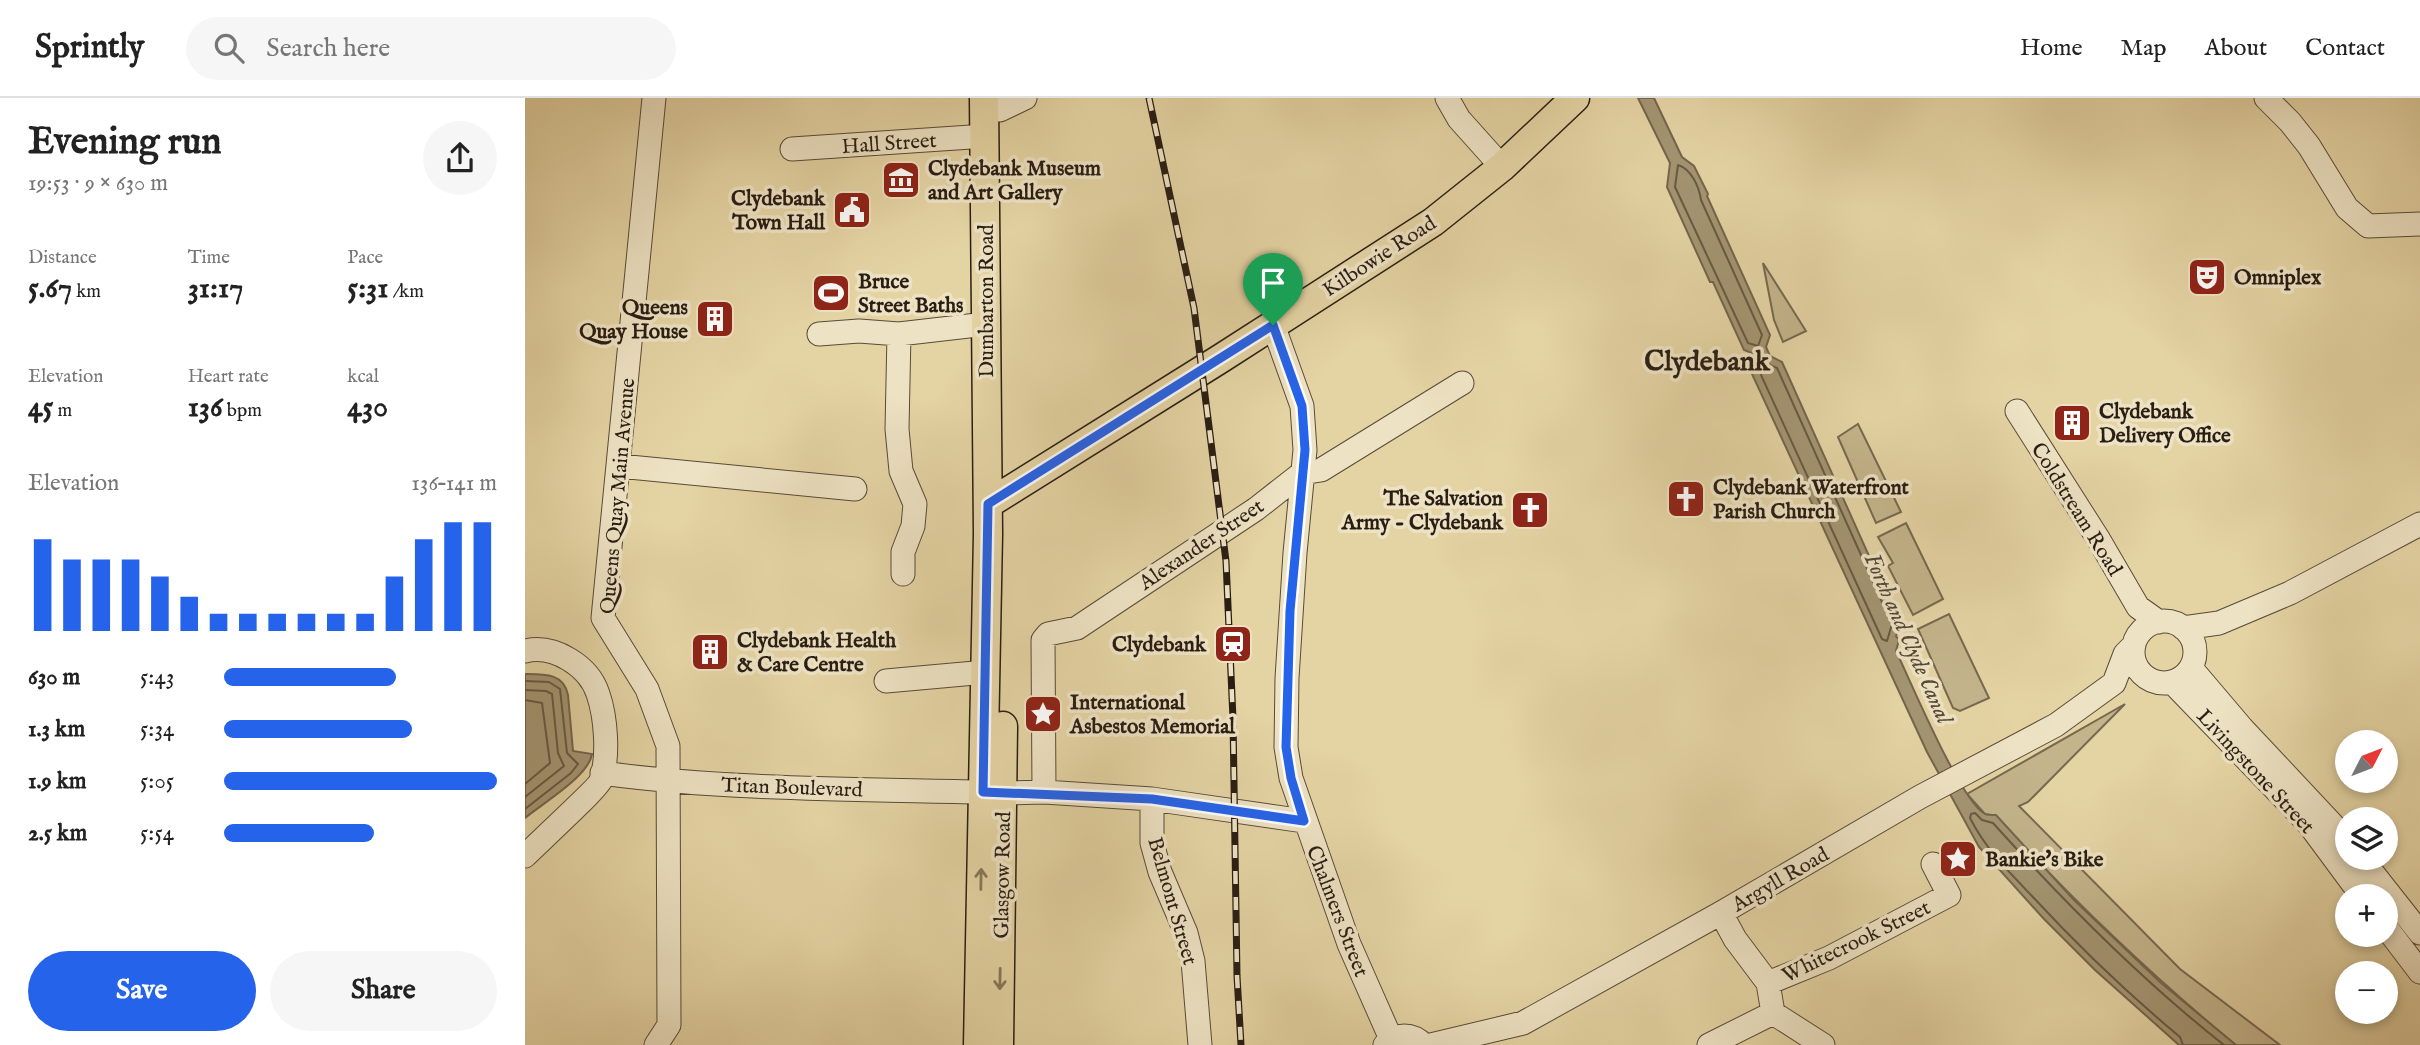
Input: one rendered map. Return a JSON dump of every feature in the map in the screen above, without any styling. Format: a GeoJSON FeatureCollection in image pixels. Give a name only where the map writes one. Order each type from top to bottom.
{"type":"FeatureCollection","features":[{"type":"Feature","properties":{"kind":"main road","name":"Kilbowie Road"},"geometry":{"type":"LineString","coordinates":[[995,499],[1433,222],[1502,167],[1574,99]]}},
{"type":"Feature","properties":{"kind":"main road","name":"Dumbarton Road"},"geometry":{"type":"LineString","coordinates":[[995,499],[986,324],[997,108]]}},
{"type":"Feature","properties":{"kind":"main road","name":"Dumbarton Road"},"geometry":{"type":"LineString","coordinates":[[995,499],[997,108]]}},
{"type":"Feature","properties":{"kind":"main road","name":"Glasgow Road"},"geometry":{"type":"LineString","coordinates":[[978,1045],[993,792],[986,672],[995,499]]}},
{"type":"Feature","properties":{"kind":"main road","name":"Glasgow Road"},"geometry":{"type":"LineString","coordinates":[[995,499],[993,792],[999,1045]]}},
{"type":"Feature","properties":{"kind":"street","name":"Queens Quay Main Avenue"},"geometry":{"type":"LineString","coordinates":[[655,98],[603,618],[647,689],[668,746],[669,1025],[656,1045]]}},
{"type":"Feature","properties":{"kind":"street"},"geometry":{"type":"LineString","coordinates":[[1447,98],[1459,119],[1502,167]]}},
{"type":"Feature","properties":{"kind":"street"},"geometry":{"type":"LineString","coordinates":[[2266,98],[2309,146],[2347,208],[2368,226],[2420,224]]}},
{"type":"Feature","properties":{"kind":"street","name":"Hall Street"},"geometry":{"type":"LineString","coordinates":[[792,149],[997,108]]}},
{"type":"Feature","properties":{"kind":"street"},"geometry":{"type":"LineString","coordinates":[[819,334],[859,331],[899,334],[986,324]]}},
{"type":"Feature","properties":{"kind":"street","name":"Chalmers Street"},"geometry":{"type":"LineString","coordinates":[[1273,325],[1302,406],[1305,450],[1290,611],[1286,747],[1291,778],[1304,821],[1388,1042]]}},
{"type":"Feature","properties":{"kind":"street"},"geometry":{"type":"LineString","coordinates":[[899,334],[897,429],[901,471],[915,504],[913,526],[903,552],[903,574]]}},
{"type":"Feature","properties":{"kind":"street","name":"Alexander Street"},"geometry":{"type":"LineString","coordinates":[[1044,792],[1043,640],[1048,634],[1077,628],[1256,509],[1302,473],[1321,470],[1462,383]]}},
{"type":"Feature","properties":{"kind":"street","name":"Coldstream Road"},"geometry":{"type":"LineString","coordinates":[[2017,411],[2138,607],[2159,622]]}},
{"type":"Feature","properties":{"kind":"street"},"geometry":{"type":"LineString","coordinates":[[619,466],[855,489]]}},
{"type":"Feature","properties":{"kind":"street"},"geometry":{"type":"LineString","coordinates":[[2183,628],[2219,623],[2290,593],[2420,524]]}},
{"type":"Feature","properties":{"kind":"street","name":"Coldstream Road"},"geometry":{"type":"LineString","coordinates":[[2136,639],[2138,607]]}},
{"type":"Feature","properties":{"kind":"street"},"geometry":{"type":"LineString","coordinates":[[2114,683],[2125,654],[2151,624],[2167,621],[2183,628],[2192,640],[2193,662]]}},
{"type":"Feature","properties":{"kind":"street"},"geometry":{"type":"LineString","coordinates":[[2136,639],[2133,656],[2144,676],[2162,683],[2172,682],[2186,674],[2219,623]]}},
{"type":"Feature","properties":{"kind":"street"},"geometry":{"type":"LineString","coordinates":[[525,651],[531,649],[561,653],[581,669],[598,692],[606,741],[601,782],[525,856]]}},
{"type":"Feature","properties":{"kind":"street","name":"Livingstone Street"},"geometry":{"type":"LineString","coordinates":[[2193,662],[2242,729],[2335,827]]}},
{"type":"Feature","properties":{"kind":"street"},"geometry":{"type":"LineString","coordinates":[[886,681],[986,672]]}},
{"type":"Feature","properties":{"kind":"street","name":"Argyll Road"},"geometry":{"type":"LineString","coordinates":[[1431,1045],[1523,1023],[1721,913],[1920,797],[2056,725],[2114,683],[2144,676]]}},
{"type":"Feature","properties":{"kind":"street","name":"Livingstone Street"},"geometry":{"type":"LineString","coordinates":[[2172,682],[2308,824],[2353,884]]}},
{"type":"Feature","properties":{"kind":"street","name":"Titan Boulevard"},"geometry":{"type":"LineString","coordinates":[[602,773],[667,782],[745,787],[1044,792],[1152,799],[1304,821]]}},
{"type":"Feature","properties":{"kind":"street","name":"Belmont Street"},"geometry":{"type":"LineString","coordinates":[[1152,799],[1152,843],[1160,872],[1187,933],[1193,961],[1200,1045]]}},
{"type":"Feature","properties":{"kind":"street","name":"Whitecrook Street"},"geometry":{"type":"LineString","coordinates":[[1768,983],[1829,958],[1949,895],[1933,864]]}},
{"type":"Feature","properties":{"kind":"street"},"geometry":{"type":"LineString","coordinates":[[2370,870],[2420,933]]}},
{"type":"Feature","properties":{"kind":"street"},"geometry":{"type":"LineString","coordinates":[[1721,913],[1735,939],[1768,983],[1773,1013],[1823,1045]]}},
{"type":"Feature","properties":{"kind":"street"},"geometry":{"type":"LineString","coordinates":[[2398,943],[2420,972]]}},
{"type":"Feature","properties":{"kind":"street","name":"Whitecrook Street"},"geometry":{"type":"LineString","coordinates":[[1709,1045],[1773,1013]]}},
{"type":"Feature","properties":{"kind":"street"},"geometry":{"type":"LineString","coordinates":[[1388,1042],[1400,1036],[1410,1036],[1425,1045]]}},
{"type":"Feature","properties":{"kind":"shaded area"},"geometry":{"type":"Polygon","coordinates":[[[1763,263],[1806,331],[1783,342],[1774,320],[1763,263]]]}},
{"type":"Feature","properties":{"kind":"shaded area"},"geometry":{"type":"Polygon","coordinates":[[[1858,424],[1901,512],[1876,523],[1838,437],[1858,424]]]}},
{"type":"Feature","properties":{"kind":"shaded area"},"geometry":{"type":"Polygon","coordinates":[[[1906,523],[1943,599],[1913,615],[1888,566],[1893,563],[1878,537],[1906,523]]]}},
{"type":"Feature","properties":{"kind":"shaded area"},"geometry":{"type":"Polygon","coordinates":[[[1949,614],[1989,698],[1960,711],[1953,708],[1918,629],[1949,614]]]}},
{"type":"Feature","properties":{"kind":"shaded area"},"geometry":{"type":"Polygon","coordinates":[[[2125,704],[2028,802],[2019,806],[2180,969],[2280,1045],[2236,1045],[2227,1038],[2108,931],[1996,816],[1985,814],[1967,794],[2125,704]]]}},
{"type":"Feature","properties":{"kind":"water"},"geometry":{"type":"Polygon","coordinates":[[[1638,98],[1654,98],[1682,157],[1694,166],[1708,194],[1770,335],[1766,347],[1770,356],[1782,362],[1900,625],[1896,636],[1899,640],[1896,651],[1937,739],[1963,787],[1985,814],[1996,815],[2074,900],[2160,982],[2236,1045],[2179,1045],[2095,970],[2044,919],[1979,847],[1927,752],[1752,374],[1756,362],[1752,353],[1744,350],[1713,282],[1710,282],[1667,187],[1670,163],[1638,98]]]}},
{"type":"Feature","properties":{"kind":"water"},"geometry":{"type":"Polygon","coordinates":[[[525,674],[552,676],[562,682],[568,695],[573,751],[592,754],[583,771],[574,780],[525,818],[525,674]]]}},
{"type":"Feature","properties":{"kind":"railway"},"geometry":{"type":"LineString","coordinates":[[1149,98],[1194,308],[1226,561],[1233,719],[1237,976],[1241,1045]]}},
{"type":"Feature","properties":{"kind":"place","name":"Clydebank Museum and Art Gallery"},"geometry":{"type":"Point","coordinates":[901,180]}},
{"type":"Feature","properties":{"kind":"place","name":"Clydebank Town Hall"},"geometry":{"type":"Point","coordinates":[852,210]}},
{"type":"Feature","properties":{"kind":"place","name":"Omniplex"},"geometry":{"type":"Point","coordinates":[2207,277]}},
{"type":"Feature","properties":{"kind":"place","name":"Bruce Street Baths"},"geometry":{"type":"Point","coordinates":[831,293]}},
{"type":"Feature","properties":{"kind":"place","name":"Queens Quay House"},"geometry":{"type":"Point","coordinates":[715,319]}},
{"type":"Feature","properties":{"kind":"place","name":"Clydebank Delivery Office"},"geometry":{"type":"Point","coordinates":[2072,423]}},
{"type":"Feature","properties":{"kind":"place","name":"Clydebank Waterfront Parish Church"},"geometry":{"type":"Point","coordinates":[1686,499]}},
{"type":"Feature","properties":{"kind":"place","name":"The Salvation Army - Clydebank"},"geometry":{"type":"Point","coordinates":[1530,510]}},
{"type":"Feature","properties":{"kind":"place","name":"Clydebank"},"geometry":{"type":"Point","coordinates":[1233,644]}},
{"type":"Feature","properties":{"kind":"place","name":"Clydebank Health & Care Centre"},"geometry":{"type":"Point","coordinates":[710,652]}},
{"type":"Feature","properties":{"kind":"place","name":"International Asbestos Memorial"},"geometry":{"type":"Point","coordinates":[1043,714]}},
{"type":"Feature","properties":{"kind":"place","name":"Bankie's Bike"},"geometry":{"type":"Point","coordinates":[1958,859]}},
{"type":"Feature","properties":{"kind":"district","name":"Clydebank"},"geometry":{"type":"Point","coordinates":[1707,360]}},
{"type":"Feature","properties":{"kind":"route"},"geometry":{"type":"LineString","coordinates":[[1273,325],[1302,406],[1305,450],[1290,611],[1286,747],[1291,778],[1304,821],[1152,799],[1044,792],[983,792],[988,504],[1273,325]]}},
{"type":"Feature","properties":{"kind":"water label","name":"Forth and Clyde Canal"},"geometry":{"type":"Point","coordinates":[1909,638]}}]}
